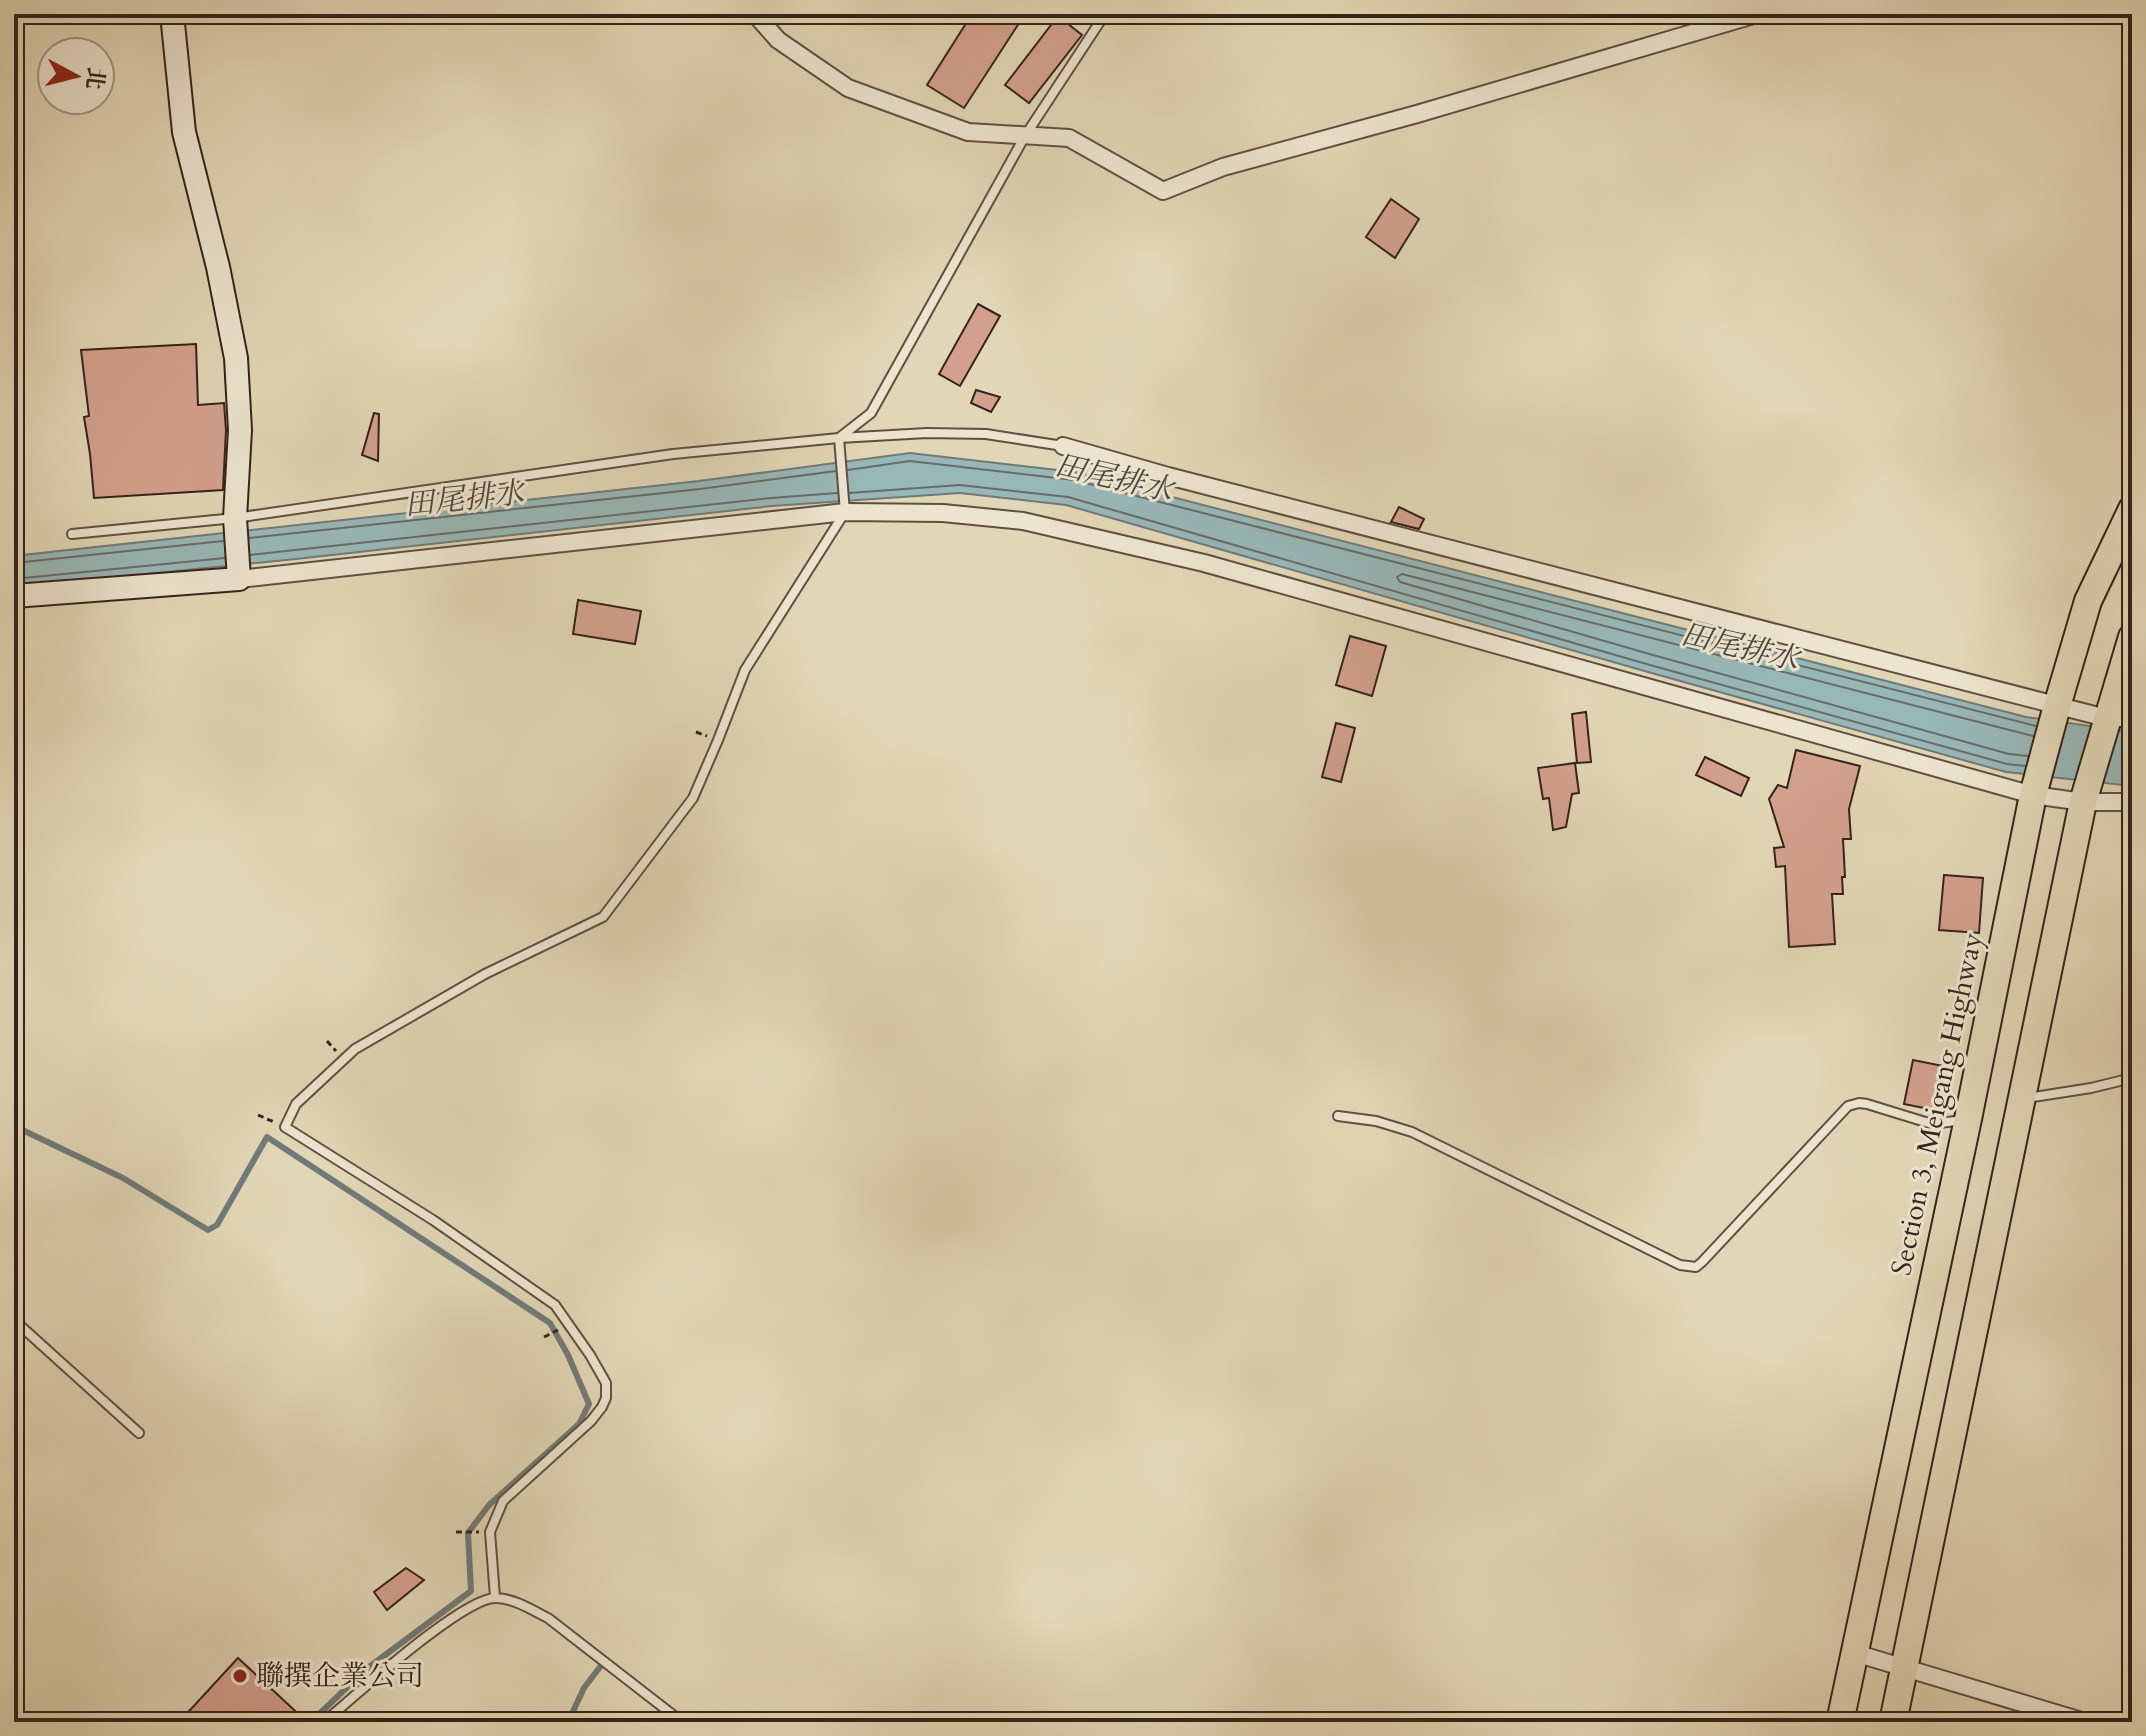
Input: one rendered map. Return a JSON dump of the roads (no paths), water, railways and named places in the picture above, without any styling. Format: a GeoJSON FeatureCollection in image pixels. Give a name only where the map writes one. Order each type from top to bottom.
{"type":"FeatureCollection","features":[{"type":"Feature","properties":{"kind":"main road","name":"Section 3, Meigang Highway"},"geometry":{"type":"LineString","coordinates":[[1840,1722],[1968,1119],[2033,795],[2088,601],[2132,509]]}},
{"type":"Feature","properties":{"kind":"main road"},"geometry":{"type":"LineString","coordinates":[[1893,1722],[2083,802],[2119,718],[2132,637]]}},
{"type":"Feature","properties":{"kind":"street"},"geometry":{"type":"LineString","coordinates":[[172,14],[184,132],[218,267],[236,358],[240,430],[235,518],[239,579]]}},
{"type":"Feature","properties":{"kind":"street"},"geometry":{"type":"LineString","coordinates":[[755,14],[778,40],[848,88],[968,132],[1069,138],[1163,191],[1223,167],[1417,114],[1757,14]]}},
{"type":"Feature","properties":{"kind":"street"},"geometry":{"type":"LineString","coordinates":[[1063,446],[1168,476],[2057,706],[2119,718]]}},
{"type":"Feature","properties":{"kind":"street"},"geometry":{"type":"LineString","coordinates":[[14,596],[239,579],[845,512],[943,513],[1023,521],[1189,559],[2033,795],[2083,802],[2132,802]]}},
{"type":"Feature","properties":{"kind":"street"},"geometry":{"type":"LineString","coordinates":[[1855,1653],[2085,1722]]}},
{"type":"Feature","properties":{"kind":"lane"},"geometry":{"type":"LineString","coordinates":[[839,438],[871,413],[1025,136],[1105,14]]}},
{"type":"Feature","properties":{"kind":"lane"},"geometry":{"type":"LineString","coordinates":[[72,534],[235,518],[673,454],[839,438],[927,433],[986,434],[1063,446]]}},
{"type":"Feature","properties":{"kind":"lane"},"geometry":{"type":"LineString","coordinates":[[495,1597],[490,1532],[503,1501],[591,1421],[606,1398],[606,1383],[555,1305],[433,1220],[285,1127],[296,1104],[355,1049],[485,974],[603,917],[693,798],[745,670],[845,512],[839,438]]}},
{"type":"Feature","properties":{"kind":"lane"},"geometry":{"type":"LineString","coordinates":[[2022,1099],[2132,1078]]}},
{"type":"Feature","properties":{"kind":"lane"},"geometry":{"type":"LineString","coordinates":[[1338,1116],[1376,1121],[1412,1132],[1680,1265],[1696,1267],[1848,1106],[1867,1104],[1932,1124],[1968,1119]]}},
{"type":"Feature","properties":{"kind":"lane"},"geometry":{"type":"LineString","coordinates":[[14,1320],[139,1433]]}},
{"type":"Feature","properties":{"kind":"lane"},"geometry":{"type":"LineString","coordinates":[[324,1722],[427,1636],[476,1602],[495,1597],[524,1605],[548,1618],[682,1722]]}},
{"type":"Feature","properties":{"kind":"water","name":"田尾排水"},"geometry":{"type":"Polygon","coordinates":[[[910,453],[1075,472],[2026,717],[2132,732],[2132,786],[2006,772],[1066,505],[960,493],[772,506],[14,587],[14,556],[699,481],[910,453]]]}},
{"type":"Feature","properties":{"kind":"waterway"},"geometry":{"type":"LineString","coordinates":[[14,1126],[123,1178],[208,1230],[217,1225],[267,1137],[550,1323],[568,1355],[589,1404],[579,1424],[489,1505],[468,1533],[471,1591],[365,1670],[311,1722]]}},
{"type":"Feature","properties":{"kind":"waterway"},"geometry":{"type":"LineString","coordinates":[[568,1722],[584,1688],[603,1663],[606,1666]]}},
{"type":"Feature","properties":{"kind":"place","name":"聯撰企業公司"},"geometry":{"type":"Point","coordinates":[240,1676]}}]}
